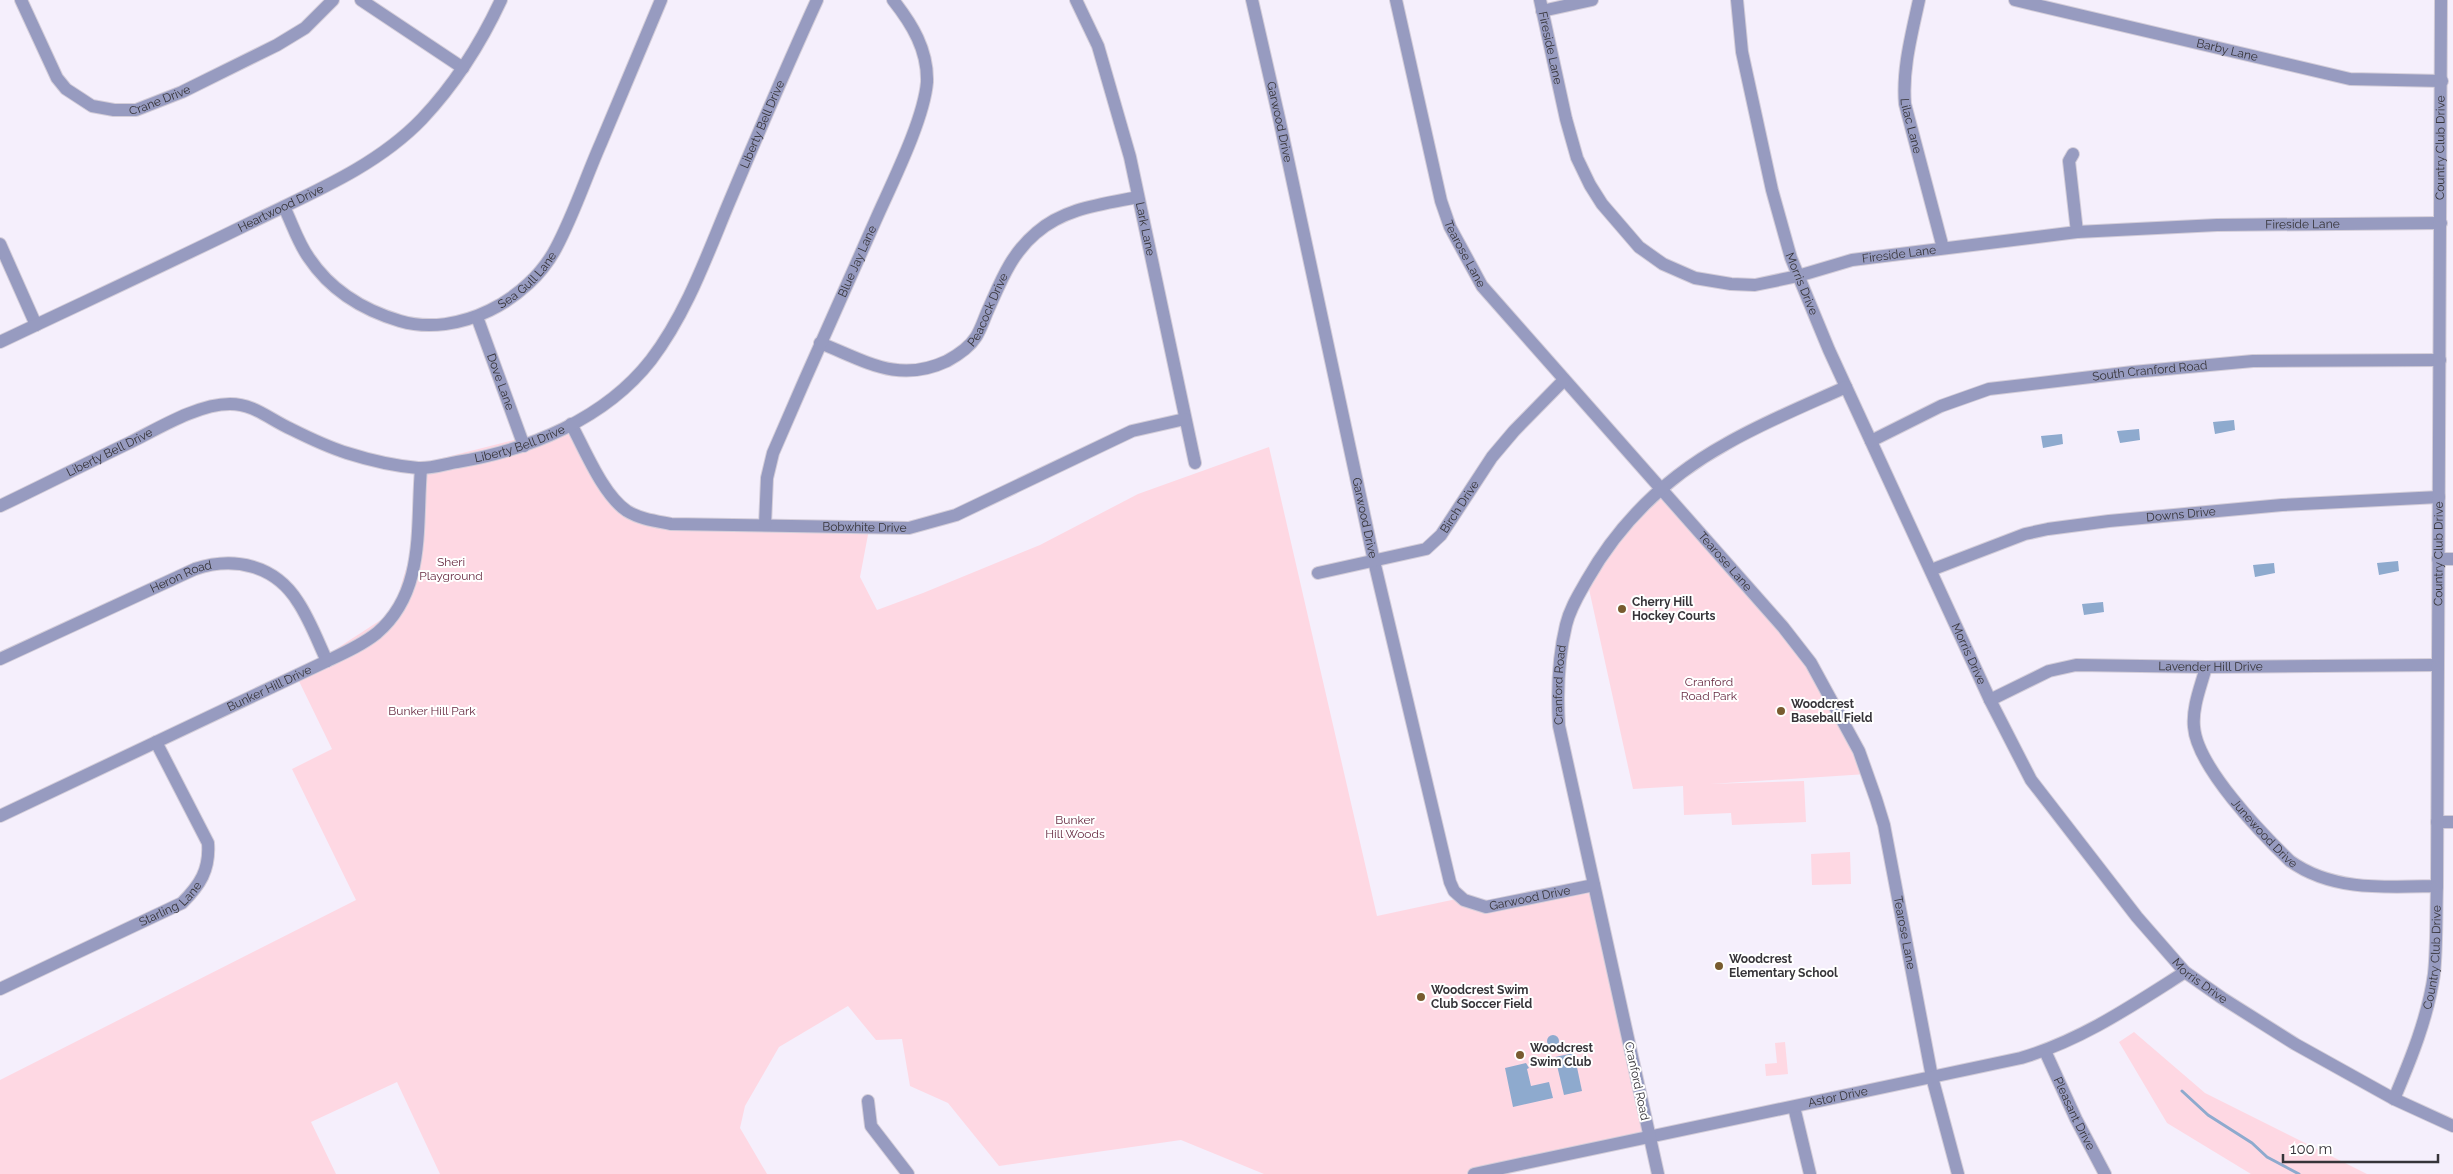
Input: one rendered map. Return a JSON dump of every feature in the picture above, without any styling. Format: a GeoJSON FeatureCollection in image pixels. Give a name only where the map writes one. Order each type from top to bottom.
{"type":"FeatureCollection","features":[{"type":"Feature","properties":{"kind":"street","name":"Crane Drive"},"geometry":{"type":"LineString","coordinates":[[21,0],[57,78],[66,89],[92,106],[114,110],[136,110],[182,92],[277,45],[305,28],[332,0]]}},
{"type":"Feature","properties":{"kind":"street"},"geometry":{"type":"LineString","coordinates":[[361,0],[463,68]]}},
{"type":"Feature","properties":{"kind":"street","name":"Heartwood Drive"},"geometry":{"type":"LineString","coordinates":[[0,342],[358,170],[422,119],[476,50],[502,0]]}},
{"type":"Feature","properties":{"kind":"street","name":"Sea Gull Lane"},"geometry":{"type":"LineString","coordinates":[[284,207],[308,258],[333,286],[366,310],[409,324],[446,324],[477,317],[507,301],[526,285],[556,248],[661,0]]}},
{"type":"Feature","properties":{"kind":"street","name":"Liberty Bell Drive"},"geometry":{"type":"LineString","coordinates":[[0,506],[165,425],[204,409],[226,404],[246,405],[259,410],[289,428],[347,453],[421,468],[498,454],[524,446],[571,424],[625,388],[650,361],[670,332],[699,275],[783,73],[817,0]]}},
{"type":"Feature","properties":{"kind":"street","name":"Blue Jay Lane"},"geometry":{"type":"LineString","coordinates":[[766,525],[767,478],[773,453],[896,174],[925,100],[927,80],[922,45],[908,18],[893,0]]}},
{"type":"Feature","properties":{"kind":"street","name":"Lark Lane"},"geometry":{"type":"LineString","coordinates":[[1076,0],[1098,46],[1113,92],[1138,197],[1195,463]]}},
{"type":"Feature","properties":{"kind":"street","name":"Garwood Drive"},"geometry":{"type":"LineString","coordinates":[[1252,0],[1374,561],[1448,876],[1453,888],[1464,900],[1486,907],[1594,885]]}},
{"type":"Feature","properties":{"kind":"street","name":"Tearose Lane"},"geometry":{"type":"LineString","coordinates":[[1396,0],[1441,201],[1450,227],[1482,286],[1662,488],[1783,628],[1811,663],[1859,751],[1884,825],[1932,1077],[1958,1174]]}},
{"type":"Feature","properties":{"kind":"street"},"geometry":{"type":"LineString","coordinates":[[1541,5],[1592,0]]}},
{"type":"Feature","properties":{"kind":"street","name":"Morris Drive"},"geometry":{"type":"LineString","coordinates":[[1737,0],[1742,52],[1772,190],[1791,258],[1846,387],[1990,700],[2012,746],[2036,788],[2137,917],[2185,972],[2295,1044],[2394,1099],[2453,1126]]}},
{"type":"Feature","properties":{"kind":"street","name":"Lilac Lane"},"geometry":{"type":"LineString","coordinates":[[1919,0],[1910,41],[1904,91],[1905,104],[1943,248]]}},
{"type":"Feature","properties":{"kind":"street","name":"Barby Lane"},"geometry":{"type":"LineString","coordinates":[[2015,0],[2350,79],[2442,81]]}},
{"type":"Feature","properties":{"kind":"street","name":"Country Club Drive"},"geometry":{"type":"LineString","coordinates":[[2394,1099],[2412,1057],[2428,1003],[2434,973],[2437,886],[2441,0]]}},
{"type":"Feature","properties":{"kind":"street","name":"Fireside Lane"},"geometry":{"type":"LineString","coordinates":[[1541,5],[1566,119],[1577,158],[1602,204],[1639,247],[1663,264],[1695,278],[1732,284],[1755,285],[1798,276],[1852,260],[2077,232],[2217,225],[2441,223]]}},
{"type":"Feature","properties":{"kind":"street"},"geometry":{"type":"LineString","coordinates":[[2073,154],[2070,161],[2077,232]]}},
{"type":"Feature","properties":{"kind":"street","name":"Peacock Drive"},"geometry":{"type":"LineString","coordinates":[[820,343],[886,368],[902,372],[918,371],[936,366],[954,357],[972,342],[1007,267],[1020,248],[1036,232],[1054,219],[1073,211],[1138,197]]}},
{"type":"Feature","properties":{"kind":"street"},"geometry":{"type":"LineString","coordinates":[[0,244],[36,325]]}},
{"type":"Feature","properties":{"kind":"street","name":"Dove Lane"},"geometry":{"type":"LineString","coordinates":[[477,317],[524,446]]}},
{"type":"Feature","properties":{"kind":"street","name":"South Cranford Road"},"geometry":{"type":"LineString","coordinates":[[1871,441],[1942,406],[1989,389],[2133,372],[2253,361],[2440,360]]}},
{"type":"Feature","properties":{"kind":"street","name":"Birch Drive"},"geometry":{"type":"LineString","coordinates":[[1318,573],[1426,549],[1441,535],[1492,457],[1514,431],[1564,380]]}},
{"type":"Feature","properties":{"kind":"street","name":"Cranford Road"},"geometry":{"type":"LineString","coordinates":[[1658,1174],[1559,726],[1557,696],[1566,624],[1574,603],[1614,537],[1632,516],[1662,488],[1724,445],[1752,429],[1846,387]]}},
{"type":"Feature","properties":{"kind":"street","name":"Bobwhite Drive"},"geometry":{"type":"LineString","coordinates":[[571,424],[612,498],[626,510],[653,521],[671,524],[909,528],[956,515],[1132,431],[1185,419]]}},
{"type":"Feature","properties":{"kind":"street","name":"Bunker Hill Drive"},"geometry":{"type":"LineString","coordinates":[[0,816],[327,661],[377,633],[403,599],[412,579],[417,548],[421,468]]}},
{"type":"Feature","properties":{"kind":"street","name":"Downs Drive"},"geometry":{"type":"LineString","coordinates":[[1930,570],[2025,534],[2048,529],[2109,521],[2282,505],[2439,497]]}},
{"type":"Feature","properties":{"kind":"street"},"geometry":{"type":"LineString","coordinates":[[2438,560],[2453,559]]}},
{"type":"Feature","properties":{"kind":"street","name":"Heron Road"},"geometry":{"type":"LineString","coordinates":[[0,659],[195,569],[213,563],[233,562],[265,572],[277,579],[298,601],[327,661]]}},
{"type":"Feature","properties":{"kind":"street","name":"Lavender Hill Drive"},"geometry":{"type":"LineString","coordinates":[[1990,700],[2049,671],[2076,665],[2206,667],[2437,665]]}},
{"type":"Feature","properties":{"kind":"street","name":"Junewood Drive"},"geometry":{"type":"LineString","coordinates":[[2206,667],[2194,713],[2196,738],[2201,752],[2227,790],[2290,861],[2303,870],[2338,882],[2383,887],[2437,886]]}},
{"type":"Feature","properties":{"kind":"street","name":"Starling Lane"},"geometry":{"type":"LineString","coordinates":[[0,989],[182,903],[197,888],[205,874],[209,858],[208,843],[156,742]]}},
{"type":"Feature","properties":{"kind":"street"},"geometry":{"type":"LineString","coordinates":[[2437,822],[2453,822]]}},
{"type":"Feature","properties":{"kind":"street","name":"Astor Drive"},"geometry":{"type":"LineString","coordinates":[[1474,1174],[1510,1170],[1649,1137],[2045,1051],[2110,1020],[2185,972]]}},
{"type":"Feature","properties":{"kind":"street","name":"Pleasant Drive"},"geometry":{"type":"LineString","coordinates":[[2045,1051],[2076,1119],[2105,1174]]}},
{"type":"Feature","properties":{"kind":"street"},"geometry":{"type":"LineString","coordinates":[[868,1101],[871,1126],[908,1174]]}},
{"type":"Feature","properties":{"kind":"street"},"geometry":{"type":"LineString","coordinates":[[1794,1107],[1810,1174]]}},
{"type":"Feature","properties":{"kind":"green space"},"geometry":{"type":"Polygon","coordinates":[[[573,425],[615,495],[653,521],[870,524],[860,577],[877,610],[1040,545],[1138,494],[1269,447],[1377,916],[1461,898],[1473,905],[1594,885],[1649,1137],[1474,1174],[1264,1174],[1181,1140],[999,1166],[948,1103],[910,1086],[902,1039],[876,1040],[848,1006],[779,1047],[745,1106],[740,1128],[767,1174],[440,1174],[397,1082],[311,1122],[336,1174],[0,1174],[0,1080],[356,900],[292,769],[332,749],[296,675],[393,612],[422,516],[415,465],[573,425]]]}},
{"type":"Feature","properties":{"kind":"green space","name":"Cranford Road Park"},"geometry":{"type":"Polygon","coordinates":[[[1662,488],[1811,663],[1867,774],[1710,784],[1804,781],[1806,822],[1732,825],[1731,813],[1684,815],[1683,786],[1633,789],[1587,580],[1662,488]]]}},
{"type":"Feature","properties":{"kind":"green space"},"geometry":{"type":"Polygon","coordinates":[[[1850,852],[1851,884],[1812,885],[1811,854],[1850,852]]]}},
{"type":"Feature","properties":{"kind":"green space"},"geometry":{"type":"Polygon","coordinates":[[[2134,1032],[2205,1093],[2367,1174],[2251,1174],[2167,1123],[2119,1042],[2134,1032]]]}},
{"type":"Feature","properties":{"kind":"green space"},"geometry":{"type":"Polygon","coordinates":[[[1785,1042],[1788,1074],[1766,1076],[1765,1064],[1777,1063],[1775,1043],[1785,1042]]]}},
{"type":"Feature","properties":{"kind":"water"},"geometry":{"type":"Polygon","coordinates":[[[2234,420],[2235,430],[2215,434],[2213,422],[2234,420]]]}},
{"type":"Feature","properties":{"kind":"water"},"geometry":{"type":"Polygon","coordinates":[[[2139,429],[2140,440],[2120,443],[2117,431],[2139,429]]]}},
{"type":"Feature","properties":{"kind":"water"},"geometry":{"type":"Polygon","coordinates":[[[2062,434],[2063,444],[2043,448],[2041,436],[2062,434]]]}},
{"type":"Feature","properties":{"kind":"water"},"geometry":{"type":"Polygon","coordinates":[[[2398,561],[2399,571],[2379,575],[2377,563],[2398,561]]]}},
{"type":"Feature","properties":{"kind":"water"},"geometry":{"type":"Polygon","coordinates":[[[2274,563],[2275,573],[2255,577],[2253,565],[2274,563]]]}},
{"type":"Feature","properties":{"kind":"water"},"geometry":{"type":"Polygon","coordinates":[[[2103,602],[2104,612],[2084,615],[2082,604],[2103,602]]]}},
{"type":"Feature","properties":{"kind":"water"},"geometry":{"type":"Polygon","coordinates":[[[1553,1035],[1559,1041],[1553,1047],[1547,1041],[1553,1035]]]}},
{"type":"Feature","properties":{"kind":"water"},"geometry":{"type":"Polygon","coordinates":[[[1574,1053],[1582,1091],[1564,1095],[1555,1057],[1574,1053]]]}},
{"type":"Feature","properties":{"kind":"water"},"geometry":{"type":"Polygon","coordinates":[[[1526,1063],[1529,1068],[1527,1069],[1531,1086],[1549,1082],[1553,1098],[1513,1107],[1505,1068],[1526,1063]]]}},
{"type":"Feature","properties":{"kind":"waterway"},"geometry":{"type":"LineString","coordinates":[[2182,1091],[2208,1115],[2252,1143],[2267,1157],[2299,1174]]}},
{"type":"Feature","properties":{"kind":"place","name":"Cherry Hill Hockey Courts"},"geometry":{"type":"Point","coordinates":[1622,609]}},
{"type":"Feature","properties":{"kind":"place","name":"Woodcrest Baseball Field"},"geometry":{"type":"Point","coordinates":[1781,711]}},
{"type":"Feature","properties":{"kind":"place","name":"Woodcrest Elementary School"},"geometry":{"type":"Point","coordinates":[1719,966]}},
{"type":"Feature","properties":{"kind":"place","name":"Woodcrest Swim Club Soccer Field"},"geometry":{"type":"Point","coordinates":[1421,997]}},
{"type":"Feature","properties":{"kind":"place","name":"Woodcrest Swim Club"},"geometry":{"type":"Point","coordinates":[1520,1055]}},
{"type":"Feature","properties":{"kind":"park label","name":"Sheri Playground"},"geometry":{"type":"Point","coordinates":[451,569]}},
{"type":"Feature","properties":{"kind":"park label","name":"Bunker Hill Park"},"geometry":{"type":"Point","coordinates":[432,711]}},
{"type":"Feature","properties":{"kind":"park label","name":"Bunker Hill Woods"},"geometry":{"type":"Point","coordinates":[1075,827]}}]}
